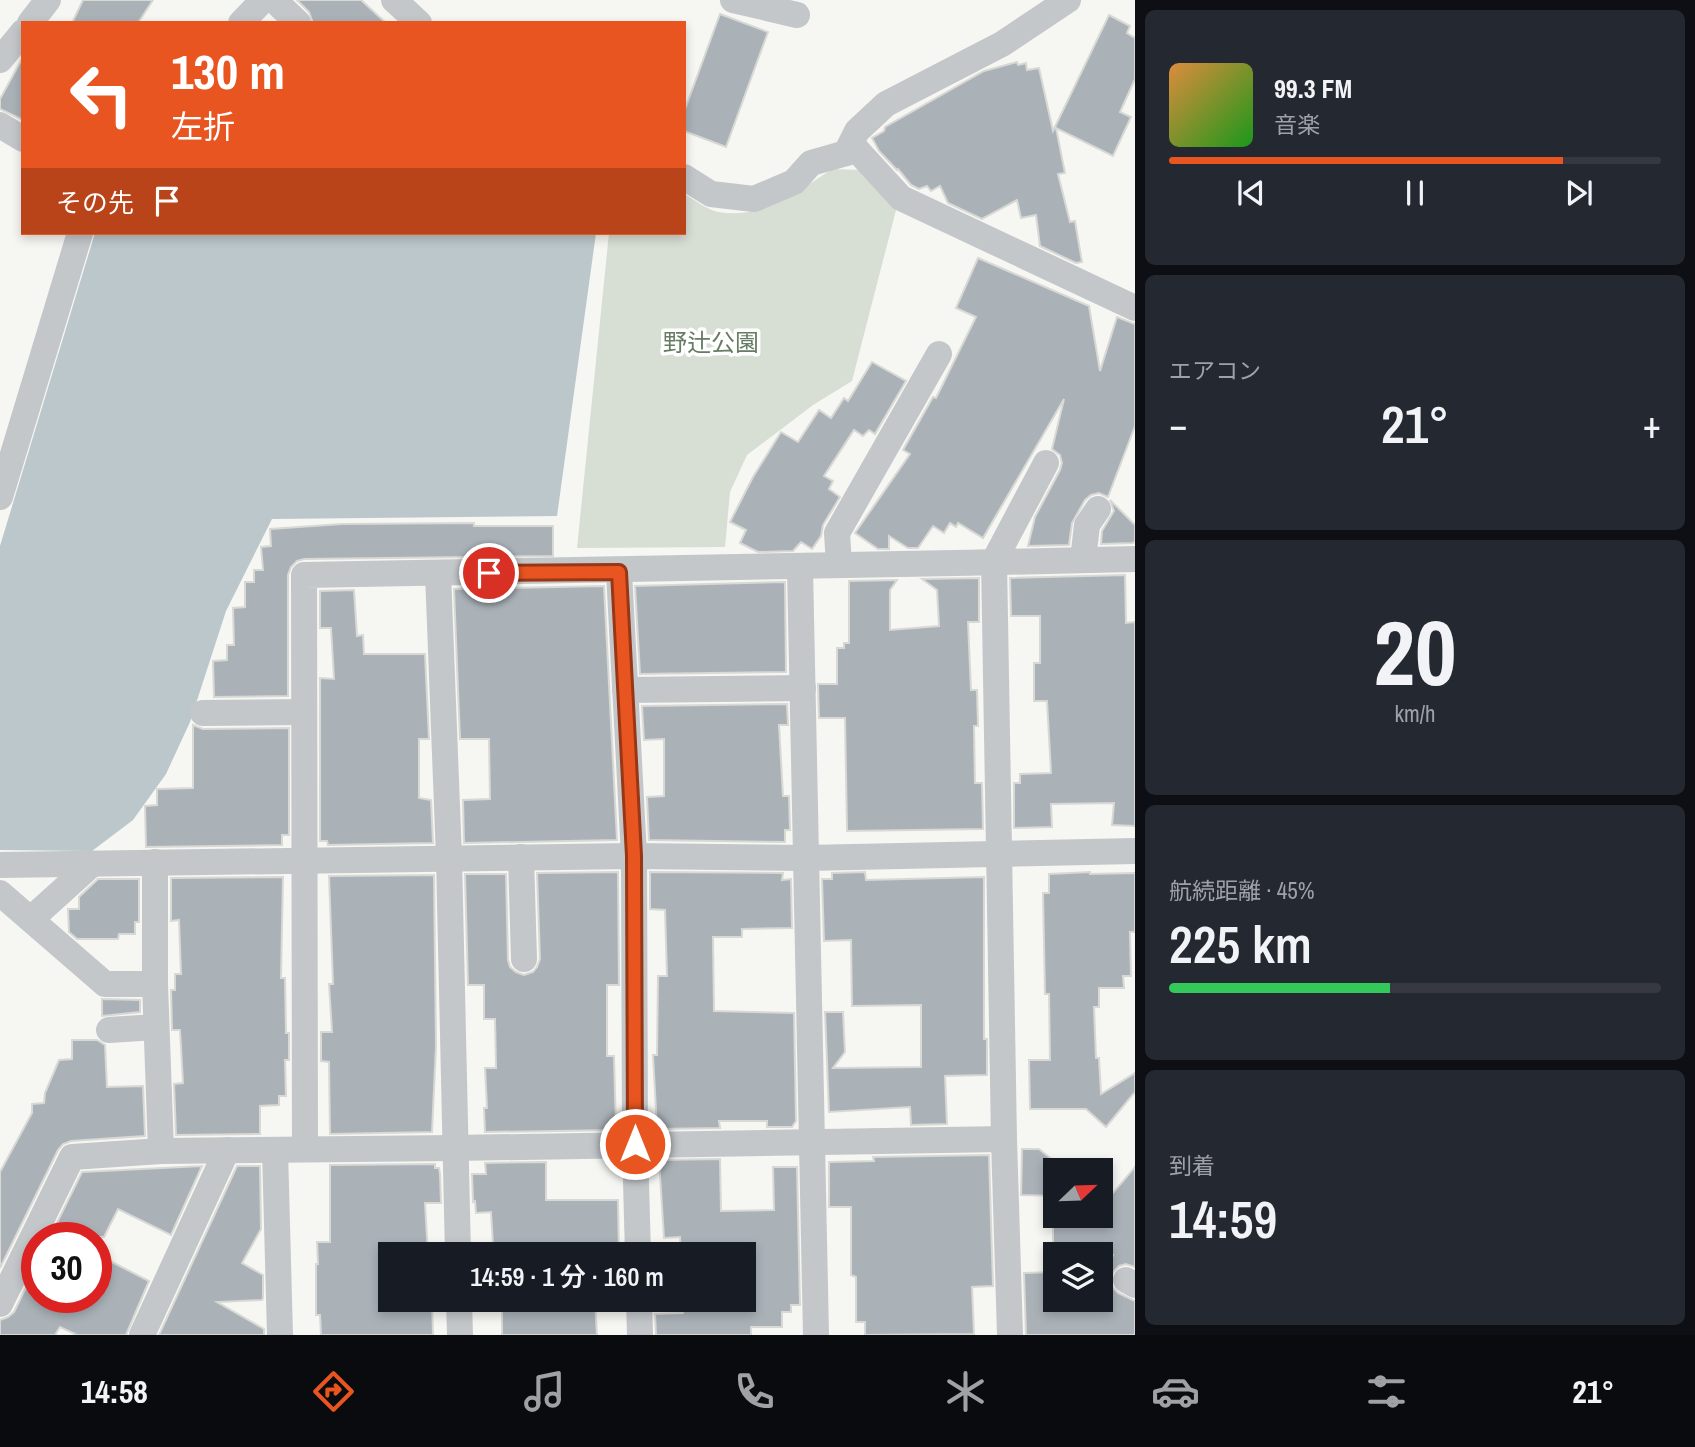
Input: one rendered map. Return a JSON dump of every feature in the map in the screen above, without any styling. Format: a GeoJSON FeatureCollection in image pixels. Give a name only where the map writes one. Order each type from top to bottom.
{"type":"FeatureCollection","features":[{"type":"Feature","properties":{"kind":"street"},"geometry":{"type":"LineString","coordinates":[[32,21],[48,0]]}},
{"type":"Feature","properties":{"kind":"street"},"geometry":{"type":"LineString","coordinates":[[243,21],[263,0]]}},
{"type":"Feature","properties":{"kind":"street"},"geometry":{"type":"LineString","coordinates":[[274,0],[296,21]]}},
{"type":"Feature","properties":{"kind":"street"},"geometry":{"type":"LineString","coordinates":[[394,0],[417,21]]}},
{"type":"Feature","properties":{"kind":"street"},"geometry":{"type":"LineString","coordinates":[[846,153],[857,131],[886,104],[1002,44],[1068,0]]}},
{"type":"Feature","properties":{"kind":"street"},"geometry":{"type":"LineString","coordinates":[[750,2],[797,15]]}},
{"type":"Feature","properties":{"kind":"street"},"geometry":{"type":"LineString","coordinates":[[0,61],[21,35]]}},
{"type":"Feature","properties":{"kind":"street"},"geometry":{"type":"LineString","coordinates":[[0,125],[21,138]]}},
{"type":"Feature","properties":{"kind":"street"},"geometry":{"type":"LineString","coordinates":[[686,178],[711,194],[754,199],[794,182],[811,163],[857,150],[901,198],[1135,308]]}},
{"type":"Feature","properties":{"kind":"street"},"geometry":{"type":"LineString","coordinates":[[0,497],[79,235]]}},
{"type":"Feature","properties":{"kind":"street"},"geometry":{"type":"LineString","coordinates":[[839,565],[837,533],[939,354]]}},
{"type":"Feature","properties":{"kind":"street"},"geometry":{"type":"LineString","coordinates":[[1010,1335],[994,561],[1046,463]]}},
{"type":"Feature","properties":{"kind":"street"},"geometry":{"type":"LineString","coordinates":[[1083,560],[1087,525],[1098,509]]}},
{"type":"Feature","properties":{"kind":"street"},"geometry":{"type":"LineString","coordinates":[[305,1148],[304,575],[619,572],[1135,559]]}},
{"type":"Feature","properties":{"kind":"street"},"geometry":{"type":"LineString","coordinates":[[800,568],[816,1335]]}},
{"type":"Feature","properties":{"kind":"street"},"geometry":{"type":"LineString","coordinates":[[619,572],[634,856],[638,1242]]}},
{"type":"Feature","properties":{"kind":"street"},"geometry":{"type":"LineString","coordinates":[[438,573],[449,858],[458,1242]]}},
{"type":"Feature","properties":{"kind":"street"},"geometry":{"type":"LineString","coordinates":[[625,690],[803,688]]}},
{"type":"Feature","properties":{"kind":"street"},"geometry":{"type":"LineString","coordinates":[[202,713],[304,712]]}},
{"type":"Feature","properties":{"kind":"street"},"geometry":{"type":"LineString","coordinates":[[0,865],[634,856],[806,858],[1135,851]]}},
{"type":"Feature","properties":{"kind":"street"},"geometry":{"type":"LineString","coordinates":[[521,857],[524,959]]}},
{"type":"Feature","properties":{"kind":"street"},"geometry":{"type":"LineString","coordinates":[[155,862],[155,984],[161,1151]]}},
{"type":"Feature","properties":{"kind":"street"},"geometry":{"type":"LineString","coordinates":[[31,919],[92,864]]}},
{"type":"Feature","properties":{"kind":"street"},"geometry":{"type":"LineString","coordinates":[[0,893],[106,984],[155,984]]}},
{"type":"Feature","properties":{"kind":"street"},"geometry":{"type":"LineString","coordinates":[[109,1030],[156,1027]]}},
{"type":"Feature","properties":{"kind":"street"},"geometry":{"type":"LineString","coordinates":[[0,1304],[72,1157],[161,1151],[305,1148],[455,1149],[1004,1139]]}},
{"type":"Feature","properties":{"kind":"street"},"geometry":{"type":"LineString","coordinates":[[142,1335],[227,1150]]}},
{"type":"Feature","properties":{"kind":"street"},"geometry":{"type":"LineString","coordinates":[[275,1150],[280,1335]]}},
{"type":"Feature","properties":{"kind":"street"},"geometry":{"type":"LineString","coordinates":[[459,1312],[460,1335]]}},
{"type":"Feature","properties":{"kind":"street"},"geometry":{"type":"LineString","coordinates":[[639,1312],[640,1335]]}},
{"type":"Feature","properties":{"kind":"green space","name":"野辻公園"},"geometry":{"type":"Polygon","coordinates":[[[832,169],[861,170],[896,210],[852,381],[813,405],[747,455],[730,492],[725,547],[577,548],[609,235],[686,235],[686,195],[714,211],[749,212],[778,202],[832,169]]]}},
{"type":"Feature","properties":{"kind":"shaded area"},"geometry":{"type":"Polygon","coordinates":[[[94,235],[596,235],[557,516],[272,519],[226,611],[190,722],[166,774],[133,820],[92,851],[0,850],[0,546],[94,235]]]}},
{"type":"Feature","properties":{"kind":"building"},"geometry":{"type":"Polygon","coordinates":[[[83,0],[153,0],[139,21],[73,21],[83,0]]]}},
{"type":"Feature","properties":{"kind":"building"},"geometry":{"type":"Polygon","coordinates":[[[297,0],[361,0],[384,21],[312,21],[309,12],[297,0]]]}},
{"type":"Feature","properties":{"kind":"building"},"geometry":{"type":"Polygon","coordinates":[[[720,14],[768,32],[726,147],[686,132],[686,107],[720,14]]]}},
{"type":"Feature","properties":{"kind":"building"},"geometry":{"type":"Polygon","coordinates":[[[1109,15],[1130,26],[1127,33],[1135,38],[1135,79],[1120,112],[1131,117],[1113,156],[1056,128],[1065,173],[1058,174],[1070,222],[1075,221],[1082,262],[1076,263],[1040,246],[1036,215],[1021,218],[1017,200],[982,219],[948,203],[940,186],[931,191],[927,186],[919,189],[911,185],[879,151],[872,138],[884,131],[885,127],[984,71],[1017,62],[1018,65],[1026,63],[1027,70],[1039,68],[1053,131],[1109,15]]]}},
{"type":"Feature","properties":{"kind":"building"},"geometry":{"type":"Polygon","coordinates":[[[21,61],[21,119],[0,109],[0,99],[21,61]]]}},
{"type":"Feature","properties":{"kind":"building"},"geometry":{"type":"Polygon","coordinates":[[[978,258],[1089,306],[1100,371],[1117,317],[1135,324],[1135,426],[1108,497],[1099,493],[1085,500],[1072,523],[1069,545],[1028,546],[1035,517],[1062,463],[1060,455],[1052,449],[1064,399],[983,538],[958,523],[956,527],[950,523],[944,533],[933,526],[918,548],[908,548],[889,536],[889,549],[878,549],[855,533],[910,454],[903,450],[933,397],[936,398],[976,317],[956,308],[978,258]]]}},
{"type":"Feature","properties":{"kind":"building"},"geometry":{"type":"Polygon","coordinates":[[[872,362],[906,381],[875,434],[869,430],[863,436],[854,430],[824,476],[833,481],[829,489],[840,497],[812,549],[801,542],[793,551],[758,552],[740,543],[746,530],[730,522],[753,477],[781,432],[798,442],[819,410],[831,418],[844,398],[848,401],[872,362]]]}},
{"type":"Feature","properties":{"kind":"building"},"geometry":{"type":"Polygon","coordinates":[[[1110,500],[1135,525],[1133,543],[1101,544],[1102,531],[1114,511],[1110,500]]]}},
{"type":"Feature","properties":{"kind":"building"},"geometry":{"type":"Polygon","coordinates":[[[474,523],[474,526],[553,526],[553,556],[297,561],[288,575],[288,696],[214,697],[213,661],[227,660],[227,645],[234,645],[233,608],[245,607],[245,582],[254,582],[254,570],[263,570],[261,547],[271,546],[270,529],[342,524],[474,523]]]}},
{"type":"Feature","properties":{"kind":"building"},"geometry":{"type":"Polygon","coordinates":[[[1125,575],[1126,623],[1135,622],[1135,826],[1112,825],[1114,803],[1051,804],[1052,827],[1014,828],[1014,783],[1020,783],[1020,774],[1051,773],[1047,701],[1034,701],[1034,663],[1040,663],[1040,616],[1011,616],[1010,578],[1125,575]]]}},
{"type":"Feature","properties":{"kind":"building"},"geometry":{"type":"Polygon","coordinates":[[[979,578],[979,622],[968,622],[971,690],[977,690],[978,726],[974,726],[975,783],[982,783],[983,829],[847,831],[845,718],[819,718],[818,684],[837,684],[837,648],[844,648],[844,643],[849,643],[849,581],[897,580],[890,590],[890,630],[939,626],[937,590],[922,579],[979,578]]]}},
{"type":"Feature","properties":{"kind":"building"},"geometry":{"type":"Polygon","coordinates":[[[785,582],[786,672],[640,674],[635,586],[785,582]]]}},
{"type":"Feature","properties":{"kind":"building"},"geometry":{"type":"Polygon","coordinates":[[[604,586],[617,840],[464,843],[463,800],[490,799],[489,739],[460,739],[454,589],[604,586]]]}},
{"type":"Feature","properties":{"kind":"building"},"geometry":{"type":"Polygon","coordinates":[[[354,590],[357,636],[363,635],[364,654],[425,654],[429,739],[419,739],[419,798],[431,800],[433,843],[328,845],[327,841],[320,841],[320,678],[334,679],[331,628],[320,628],[320,591],[354,590]]]}},
{"type":"Feature","properties":{"kind":"building"},"geometry":{"type":"Polygon","coordinates":[[[787,704],[788,725],[779,725],[783,796],[789,796],[790,830],[785,830],[785,842],[649,840],[647,797],[664,796],[664,739],[644,740],[642,706],[787,704]]]}},
{"type":"Feature","properties":{"kind":"building"},"geometry":{"type":"Polygon","coordinates":[[[193,725],[203,729],[289,728],[289,835],[282,835],[282,845],[146,847],[145,806],[157,805],[157,789],[193,788],[193,725]]]}},
{"type":"Feature","properties":{"kind":"building"},"geometry":{"type":"Polygon","coordinates":[[[618,872],[619,985],[607,985],[607,1056],[614,1056],[616,1130],[485,1132],[485,1068],[496,1068],[495,1019],[484,1019],[484,985],[468,985],[465,874],[506,874],[508,960],[510,967],[524,975],[533,972],[540,959],[537,873],[618,872]]]}},
{"type":"Feature","properties":{"kind":"building"},"geometry":{"type":"Polygon","coordinates":[[[650,872],[783,873],[782,880],[791,879],[792,928],[742,929],[742,937],[713,937],[714,1011],[794,1013],[796,1121],[792,1127],[767,1127],[767,1121],[719,1121],[720,1128],[657,1129],[653,1055],[657,1055],[658,976],[667,976],[665,910],[650,909],[650,872]]]}},
{"type":"Feature","properties":{"kind":"building"},"geometry":{"type":"Polygon","coordinates":[[[865,872],[866,880],[984,877],[984,1039],[987,1039],[987,1075],[945,1076],[947,1124],[911,1125],[910,1107],[829,1112],[825,1012],[843,1012],[845,1052],[833,1068],[921,1067],[921,1005],[852,1006],[851,940],[824,941],[822,879],[832,879],[832,873],[865,872]]]}},
{"type":"Feature","properties":{"kind":"building"},"geometry":{"type":"Polygon","coordinates":[[[1135,873],[1135,932],[1130,932],[1131,976],[1123,976],[1124,988],[1099,988],[1099,1007],[1094,1007],[1101,1094],[1135,1073],[1135,1092],[1106,1127],[1086,1109],[1030,1109],[1029,1060],[1050,1060],[1049,994],[1045,994],[1043,893],[1049,893],[1049,874],[1135,873]]]}},
{"type":"Feature","properties":{"kind":"building"},"geometry":{"type":"Polygon","coordinates":[[[434,875],[436,1046],[432,1132],[330,1134],[329,1062],[321,1061],[321,1032],[332,1032],[329,876],[434,875]]]}},
{"type":"Feature","properties":{"kind":"building"},"geometry":{"type":"Polygon","coordinates":[[[283,877],[281,978],[285,978],[286,1033],[289,1033],[289,1060],[285,1060],[286,1096],[279,1096],[279,1105],[260,1106],[260,1134],[176,1135],[174,1084],[183,1083],[180,1030],[172,1030],[171,990],[175,990],[175,974],[181,974],[179,920],[171,921],[171,878],[283,877]]]}},
{"type":"Feature","properties":{"kind":"building"},"geometry":{"type":"Polygon","coordinates":[[[98,879],[139,879],[139,922],[135,922],[135,934],[119,934],[118,939],[77,939],[69,932],[68,909],[79,909],[79,897],[98,879]]]}},
{"type":"Feature","properties":{"kind":"building"},"geometry":{"type":"Polygon","coordinates":[[[102,999],[140,1000],[140,1012],[102,1016],[102,999]]]}},
{"type":"Feature","properties":{"kind":"building"},"geometry":{"type":"Polygon","coordinates":[[[72,1040],[97,1040],[105,1045],[107,1087],[143,1086],[145,1136],[71,1141],[63,1144],[21,1222],[0,1268],[0,1172],[32,1113],[32,1104],[44,1103],[45,1093],[59,1060],[72,1059],[72,1040]]]}},
{"type":"Feature","properties":{"kind":"building"},"geometry":{"type":"Polygon","coordinates":[[[1022,1149],[1039,1149],[1050,1158],[1043,1158],[1043,1196],[1021,1195],[1022,1149]]]}},
{"type":"Feature","properties":{"kind":"building"},"geometry":{"type":"Polygon","coordinates":[[[989,1155],[993,1286],[972,1287],[974,1334],[865,1335],[865,1322],[856,1322],[856,1277],[851,1275],[851,1207],[829,1207],[829,1162],[874,1161],[873,1157],[989,1155]]]}},
{"type":"Feature","properties":{"kind":"building"},"geometry":{"type":"Polygon","coordinates":[[[720,1159],[721,1211],[774,1210],[773,1167],[797,1167],[800,1305],[791,1305],[791,1312],[782,1312],[782,1327],[751,1327],[751,1335],[656,1335],[655,1314],[756,1312],[756,1242],[680,1242],[680,1237],[664,1238],[659,1160],[720,1159]]]}},
{"type":"Feature","properties":{"kind":"building"},"geometry":{"type":"Polygon","coordinates":[[[546,1162],[546,1200],[618,1200],[619,1242],[493,1242],[491,1212],[476,1213],[475,1201],[473,1202],[472,1174],[486,1174],[485,1163],[546,1162]]]}},
{"type":"Feature","properties":{"kind":"building"},"geometry":{"type":"Polygon","coordinates":[[[435,1164],[435,1168],[439,1168],[441,1203],[425,1203],[427,1242],[378,1242],[378,1312],[432,1312],[433,1335],[321,1335],[320,1315],[316,1315],[317,1242],[330,1242],[330,1165],[435,1164]]]}},
{"type":"Feature","properties":{"kind":"building"},"geometry":{"type":"Polygon","coordinates":[[[202,1166],[171,1235],[118,1209],[112,1222],[57,1222],[82,1172],[202,1166]]]}},
{"type":"Feature","properties":{"kind":"building"},"geometry":{"type":"Polygon","coordinates":[[[237,1166],[260,1166],[261,1229],[242,1263],[263,1275],[263,1298],[217,1302],[264,1329],[264,1335],[159,1335],[237,1166]]]}},
{"type":"Feature","properties":{"kind":"building"},"geometry":{"type":"Polygon","coordinates":[[[1135,1167],[1135,1267],[1126,1264],[1113,1272],[1113,1242],[1053,1242],[1053,1228],[1113,1228],[1113,1193],[1135,1167]]]}},
{"type":"Feature","properties":{"kind":"building"},"geometry":{"type":"Polygon","coordinates":[[[112,1262],[149,1281],[126,1335],[77,1335],[60,1327],[55,1335],[0,1335],[0,1320],[14,1312],[21,1298],[21,1313],[112,1313],[112,1262]]]}},
{"type":"Feature","properties":{"kind":"building"},"geometry":{"type":"Polygon","coordinates":[[[1043,1272],[1043,1312],[1113,1312],[1113,1288],[1135,1301],[1135,1335],[1026,1335],[1024,1273],[1043,1272]]]}},
{"type":"Feature","properties":{"kind":"building"},"geometry":{"type":"Polygon","coordinates":[[[502,1312],[596,1312],[597,1335],[502,1335],[502,1312]]]}},
{"type":"Feature","properties":{"kind":"route"},"geometry":{"type":"LineString","coordinates":[[489,573],[619,572],[634,856],[635,1144]]}}]}
